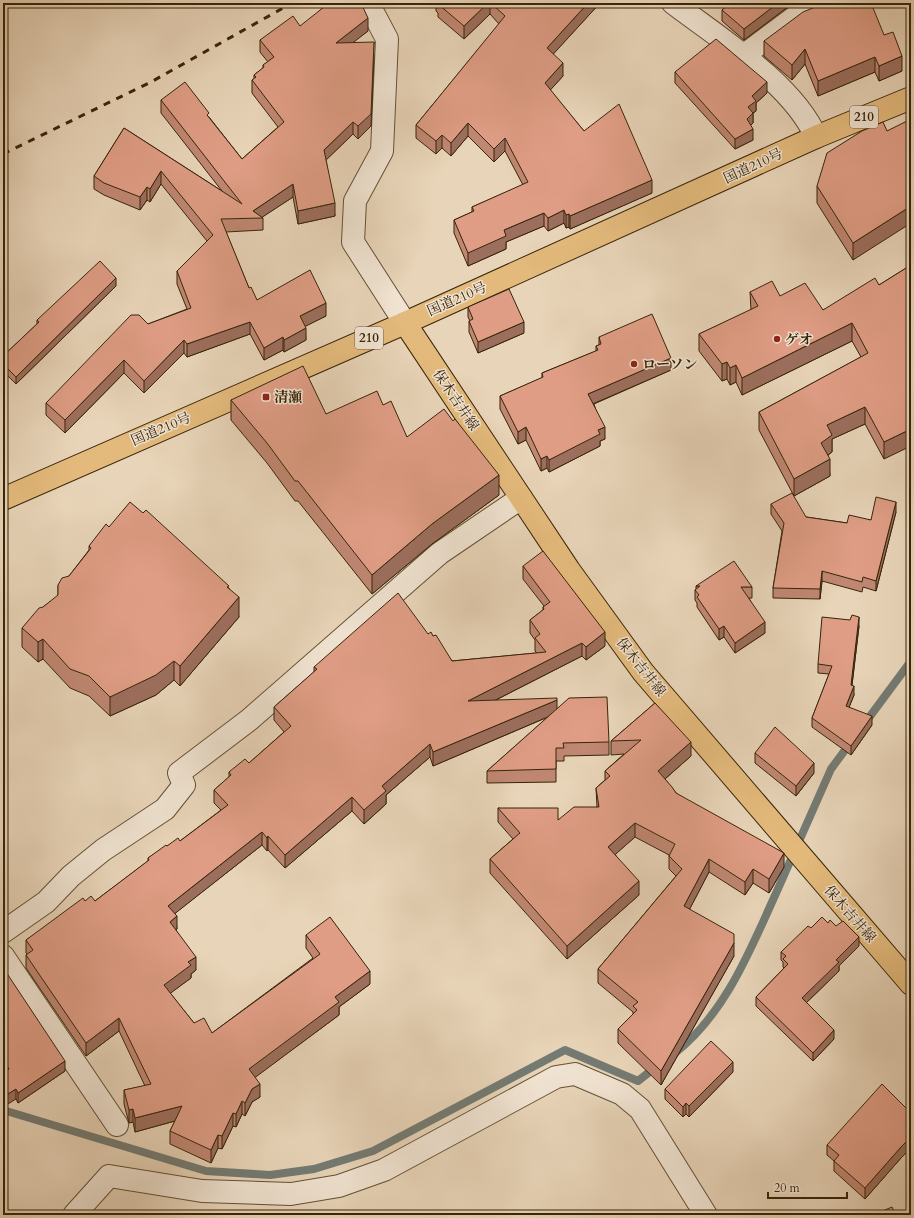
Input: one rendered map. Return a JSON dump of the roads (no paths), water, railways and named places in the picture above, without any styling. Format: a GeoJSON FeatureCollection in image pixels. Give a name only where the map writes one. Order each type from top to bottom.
{"type":"FeatureCollection","features":[{"type":"Feature","properties":{"kind":"main road","name":"国道210号"},"geometry":{"type":"LineString","coordinates":[[3,499],[405,323],[816,137],[911,98]]}},
{"type":"Feature","properties":{"kind":"main road","name":"保木吉井線"},"geometry":{"type":"LineString","coordinates":[[405,323],[569,570],[643,672],[911,984]]}},
{"type":"Feature","properties":{"kind":"street"},"geometry":{"type":"LineString","coordinates":[[368,3],[387,39],[382,151],[355,201],[353,242],[405,323]]}},
{"type":"Feature","properties":{"kind":"street"},"geometry":{"type":"LineString","coordinates":[[673,3],[785,90],[810,123],[816,137]]}},
{"type":"Feature","properties":{"kind":"street"},"geometry":{"type":"LineString","coordinates":[[743,56],[814,3]]}},
{"type":"Feature","properties":{"kind":"street"},"geometry":{"type":"LineString","coordinates":[[3,932],[46,902],[71,876],[103,850],[165,809],[184,785],[179,773],[249,720],[440,553],[521,498]]}},
{"type":"Feature","properties":{"kind":"street"},"geometry":{"type":"LineString","coordinates":[[3,956],[117,1125]]}},
{"type":"Feature","properties":{"kind":"street"},"geometry":{"type":"LineString","coordinates":[[74,1215],[109,1176],[202,1191],[291,1194],[339,1186],[384,1170],[556,1077],[575,1074],[622,1094],[640,1109],[706,1215]]}},
{"type":"Feature","properties":{"kind":"waterway"},"geometry":{"type":"LineString","coordinates":[[865,723],[911,661]]}},
{"type":"Feature","properties":{"kind":"waterway"},"geometry":{"type":"LineString","coordinates":[[675,1053],[693,1037],[709,1019],[723,999],[747,957],[831,769],[851,742]]}},
{"type":"Feature","properties":{"kind":"waterway"},"geometry":{"type":"LineString","coordinates":[[3,1110],[206,1171],[270,1175],[314,1169],[373,1151],[565,1050],[638,1081],[657,1066]]}},
{"type":"Feature","properties":{"kind":"railway"},"geometry":{"type":"LineString","coordinates":[[3,154],[151,82],[292,3]]}},
{"type":"Feature","properties":{"kind":"place","name":"ゲオ"},"geometry":{"type":"Point","coordinates":[777,339]}},
{"type":"Feature","properties":{"kind":"place","name":"ローソン"},"geometry":{"type":"Point","coordinates":[634,364]}},
{"type":"Feature","properties":{"kind":"place","name":"清瀬"},"geometry":{"type":"Point","coordinates":[266,397]}}]}
